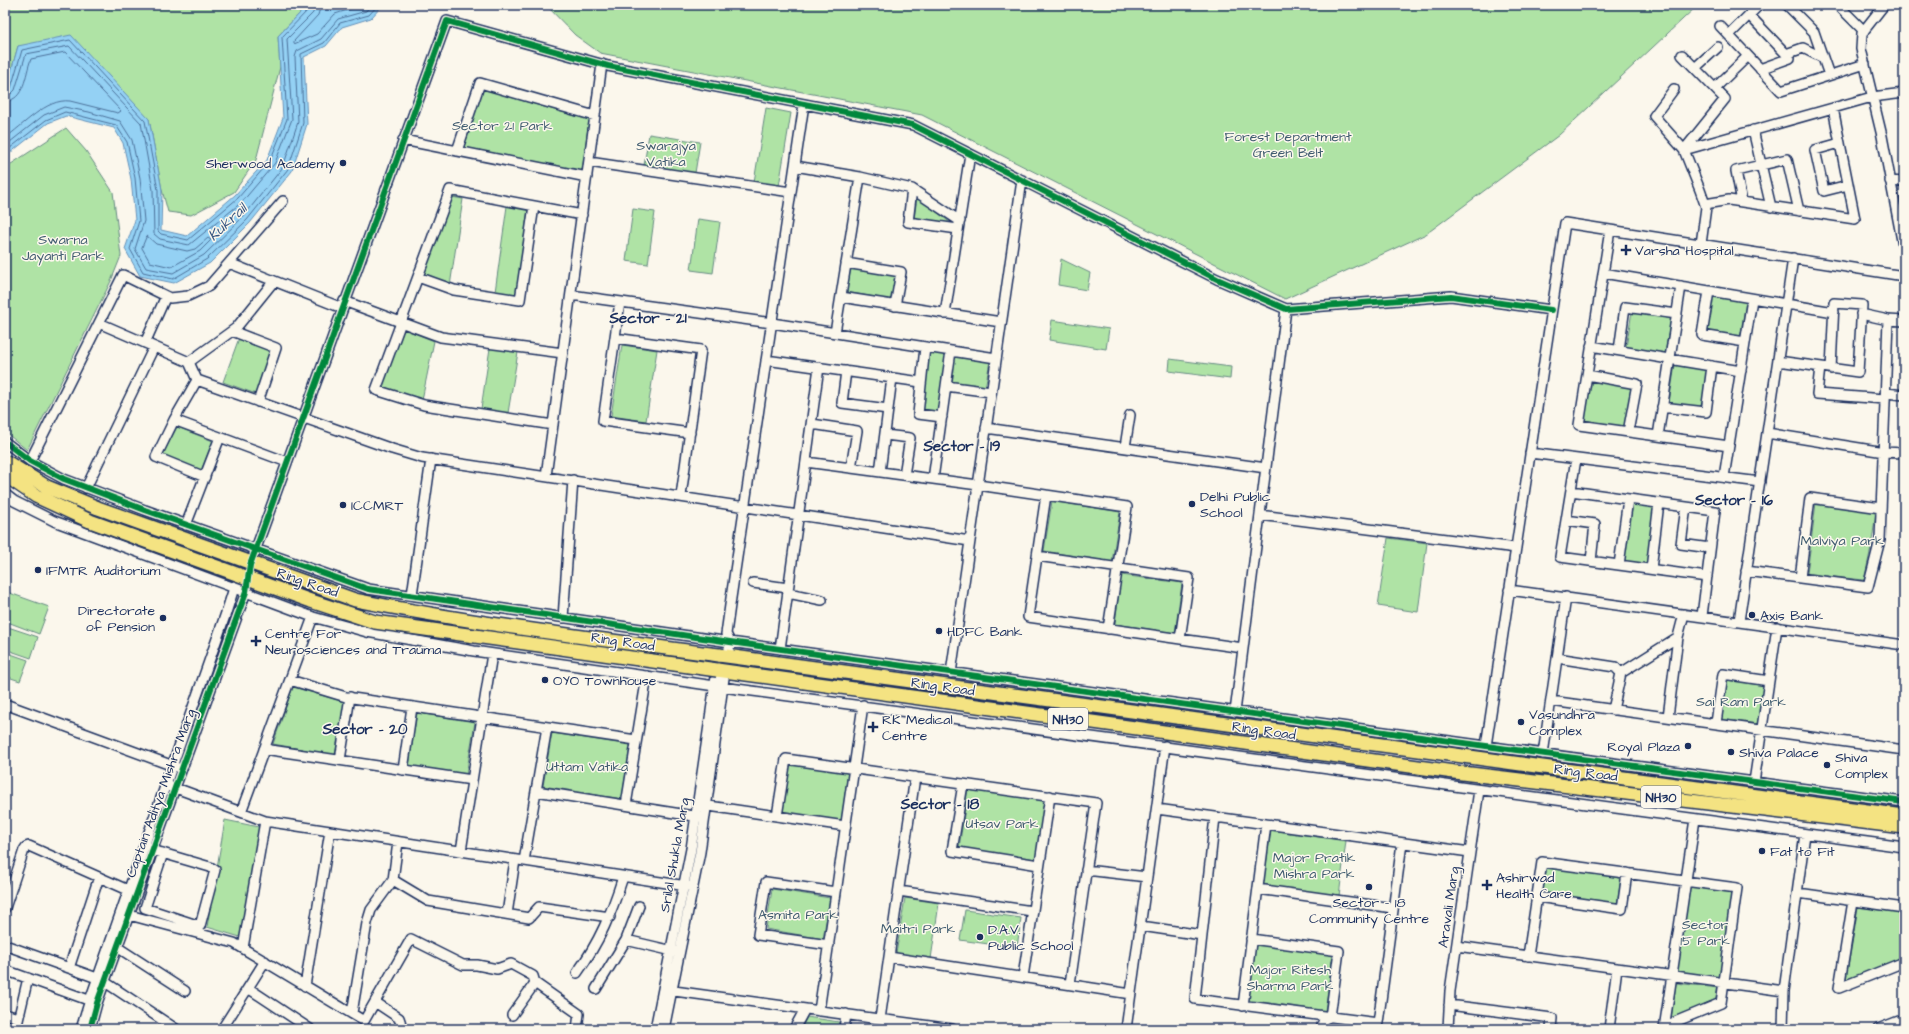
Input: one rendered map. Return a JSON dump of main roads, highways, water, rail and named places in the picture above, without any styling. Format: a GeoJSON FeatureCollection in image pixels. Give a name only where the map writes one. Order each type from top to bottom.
{"type":"FeatureCollection","features":[{"type":"Feature","properties":{"kind":"highway","name":"Ring Road"},"geometry":{"type":"LineString","coordinates":[[5,461],[47,487],[98,508],[355,600],[397,608],[548,632],[1904,816]]}},
{"type":"Feature","properties":{"kind":"highway","name":"Ring Road"},"geometry":{"type":"LineString","coordinates":[[5,475],[36,496],[90,521],[311,601],[375,622],[1418,767],[1904,827]]}},
{"type":"Feature","properties":{"kind":"water","name":"Kukrail"},"geometry":{"type":"Polygon","coordinates":[[[315,5],[383,5],[371,18],[342,27],[326,46],[304,57],[307,124],[292,171],[250,223],[210,263],[174,283],[140,276],[125,249],[135,220],[131,179],[123,143],[114,128],[66,116],[48,123],[5,157],[5,93],[18,46],[71,35],[149,119],[162,190],[161,230],[187,236],[235,195],[267,160],[283,118],[278,36],[306,7],[315,5]]]}},
{"type":"Feature","properties":{"kind":"place","name":"Sherwood Academy"},"geometry":{"type":"Point","coordinates":[343,163]}},
{"type":"Feature","properties":{"kind":"place","name":"Varsha Hospital"},"geometry":{"type":"Point","coordinates":[1626,250]}},
{"type":"Feature","properties":{"kind":"place","name":"Delhi Public School"},"geometry":{"type":"Point","coordinates":[1192,504]}},
{"type":"Feature","properties":{"kind":"place","name":"ICCMRT"},"geometry":{"type":"Point","coordinates":[343,505]}},
{"type":"Feature","properties":{"kind":"place","name":"IFMTR Auditorium"},"geometry":{"type":"Point","coordinates":[38,570]}},
{"type":"Feature","properties":{"kind":"place","name":"Axis Bank"},"geometry":{"type":"Point","coordinates":[1752,615]}},
{"type":"Feature","properties":{"kind":"place","name":"Directorate of Pension"},"geometry":{"type":"Point","coordinates":[163,618]}},
{"type":"Feature","properties":{"kind":"place","name":"HDFC Bank"},"geometry":{"type":"Point","coordinates":[939,631]}},
{"type":"Feature","properties":{"kind":"place","name":"Centre For Neurosciences and Trauma"},"geometry":{"type":"Point","coordinates":[256,641]}},
{"type":"Feature","properties":{"kind":"place","name":"OYO Townhouse"},"geometry":{"type":"Point","coordinates":[545,680]}},
{"type":"Feature","properties":{"kind":"place","name":"Vasundhra Complex"},"geometry":{"type":"Point","coordinates":[1521,722]}},
{"type":"Feature","properties":{"kind":"place","name":"RK Medical Centre"},"geometry":{"type":"Point","coordinates":[873,727]}},
{"type":"Feature","properties":{"kind":"place","name":"Royal Plaza"},"geometry":{"type":"Point","coordinates":[1688,746]}},
{"type":"Feature","properties":{"kind":"place","name":"Shiva Palace"},"geometry":{"type":"Point","coordinates":[1731,752]}},
{"type":"Feature","properties":{"kind":"place","name":"Shiva Complex"},"geometry":{"type":"Point","coordinates":[1827,765]}},
{"type":"Feature","properties":{"kind":"place","name":"Fat to Fit"},"geometry":{"type":"Point","coordinates":[1762,851]}},
{"type":"Feature","properties":{"kind":"place","name":"Ashirwad Health Care"},"geometry":{"type":"Point","coordinates":[1487,885]}},
{"type":"Feature","properties":{"kind":"place","name":"Sector - 18 Community Centre"},"geometry":{"type":"Point","coordinates":[1369,887]}},
{"type":"Feature","properties":{"kind":"place","name":"D.A.V. Public School"},"geometry":{"type":"Point","coordinates":[980,937]}},
{"type":"Feature","properties":{"kind":"district","name":"Sector - 21"},"geometry":{"type":"Point","coordinates":[648,318]}},
{"type":"Feature","properties":{"kind":"district","name":"Sector - 19"},"geometry":{"type":"Point","coordinates":[962,446]}},
{"type":"Feature","properties":{"kind":"district","name":"Sector - 16"},"geometry":{"type":"Point","coordinates":[1734,500]}},
{"type":"Feature","properties":{"kind":"district","name":"Sector - 20"},"geometry":{"type":"Point","coordinates":[365,729]}},
{"type":"Feature","properties":{"kind":"district","name":"Sector - 18"},"geometry":{"type":"Point","coordinates":[940,804]}},
{"type":"Feature","properties":{"kind":"park label","name":"Sector 21 Park"},"geometry":{"type":"Point","coordinates":[502,125]}},
{"type":"Feature","properties":{"kind":"park label","name":"Forest Department Green Belt"},"geometry":{"type":"Point","coordinates":[1288,144]}},
{"type":"Feature","properties":{"kind":"park label","name":"Swarajya Vatika"},"geometry":{"type":"Point","coordinates":[666,154]}},
{"type":"Feature","properties":{"kind":"park label","name":"Swarna Jayanti Park"},"geometry":{"type":"Point","coordinates":[63,248]}},
{"type":"Feature","properties":{"kind":"park label","name":"Malviya Park"},"geometry":{"type":"Point","coordinates":[1842,540]}},
{"type":"Feature","properties":{"kind":"park label","name":"Sai Ram Park"},"geometry":{"type":"Point","coordinates":[1741,701]}},
{"type":"Feature","properties":{"kind":"park label","name":"Uttam Vatika"},"geometry":{"type":"Point","coordinates":[587,766]}},
{"type":"Feature","properties":{"kind":"park label","name":"Utsav Park"},"geometry":{"type":"Point","coordinates":[1002,823]}},
{"type":"Feature","properties":{"kind":"park label","name":"Major Pratik Mishra Park"},"geometry":{"type":"Point","coordinates":[1314,866]}},
{"type":"Feature","properties":{"kind":"park label","name":"Asmita Park"},"geometry":{"type":"Point","coordinates":[798,914]}},
{"type":"Feature","properties":{"kind":"park label","name":"Maitri Park"},"geometry":{"type":"Point","coordinates":[918,928]}},
{"type":"Feature","properties":{"kind":"park label","name":"Sector 15 Park"},"geometry":{"type":"Point","coordinates":[1705,932]}},
{"type":"Feature","properties":{"kind":"park label","name":"Major Ritesh Sharma Park"},"geometry":{"type":"Point","coordinates":[1290,978]}}]}
